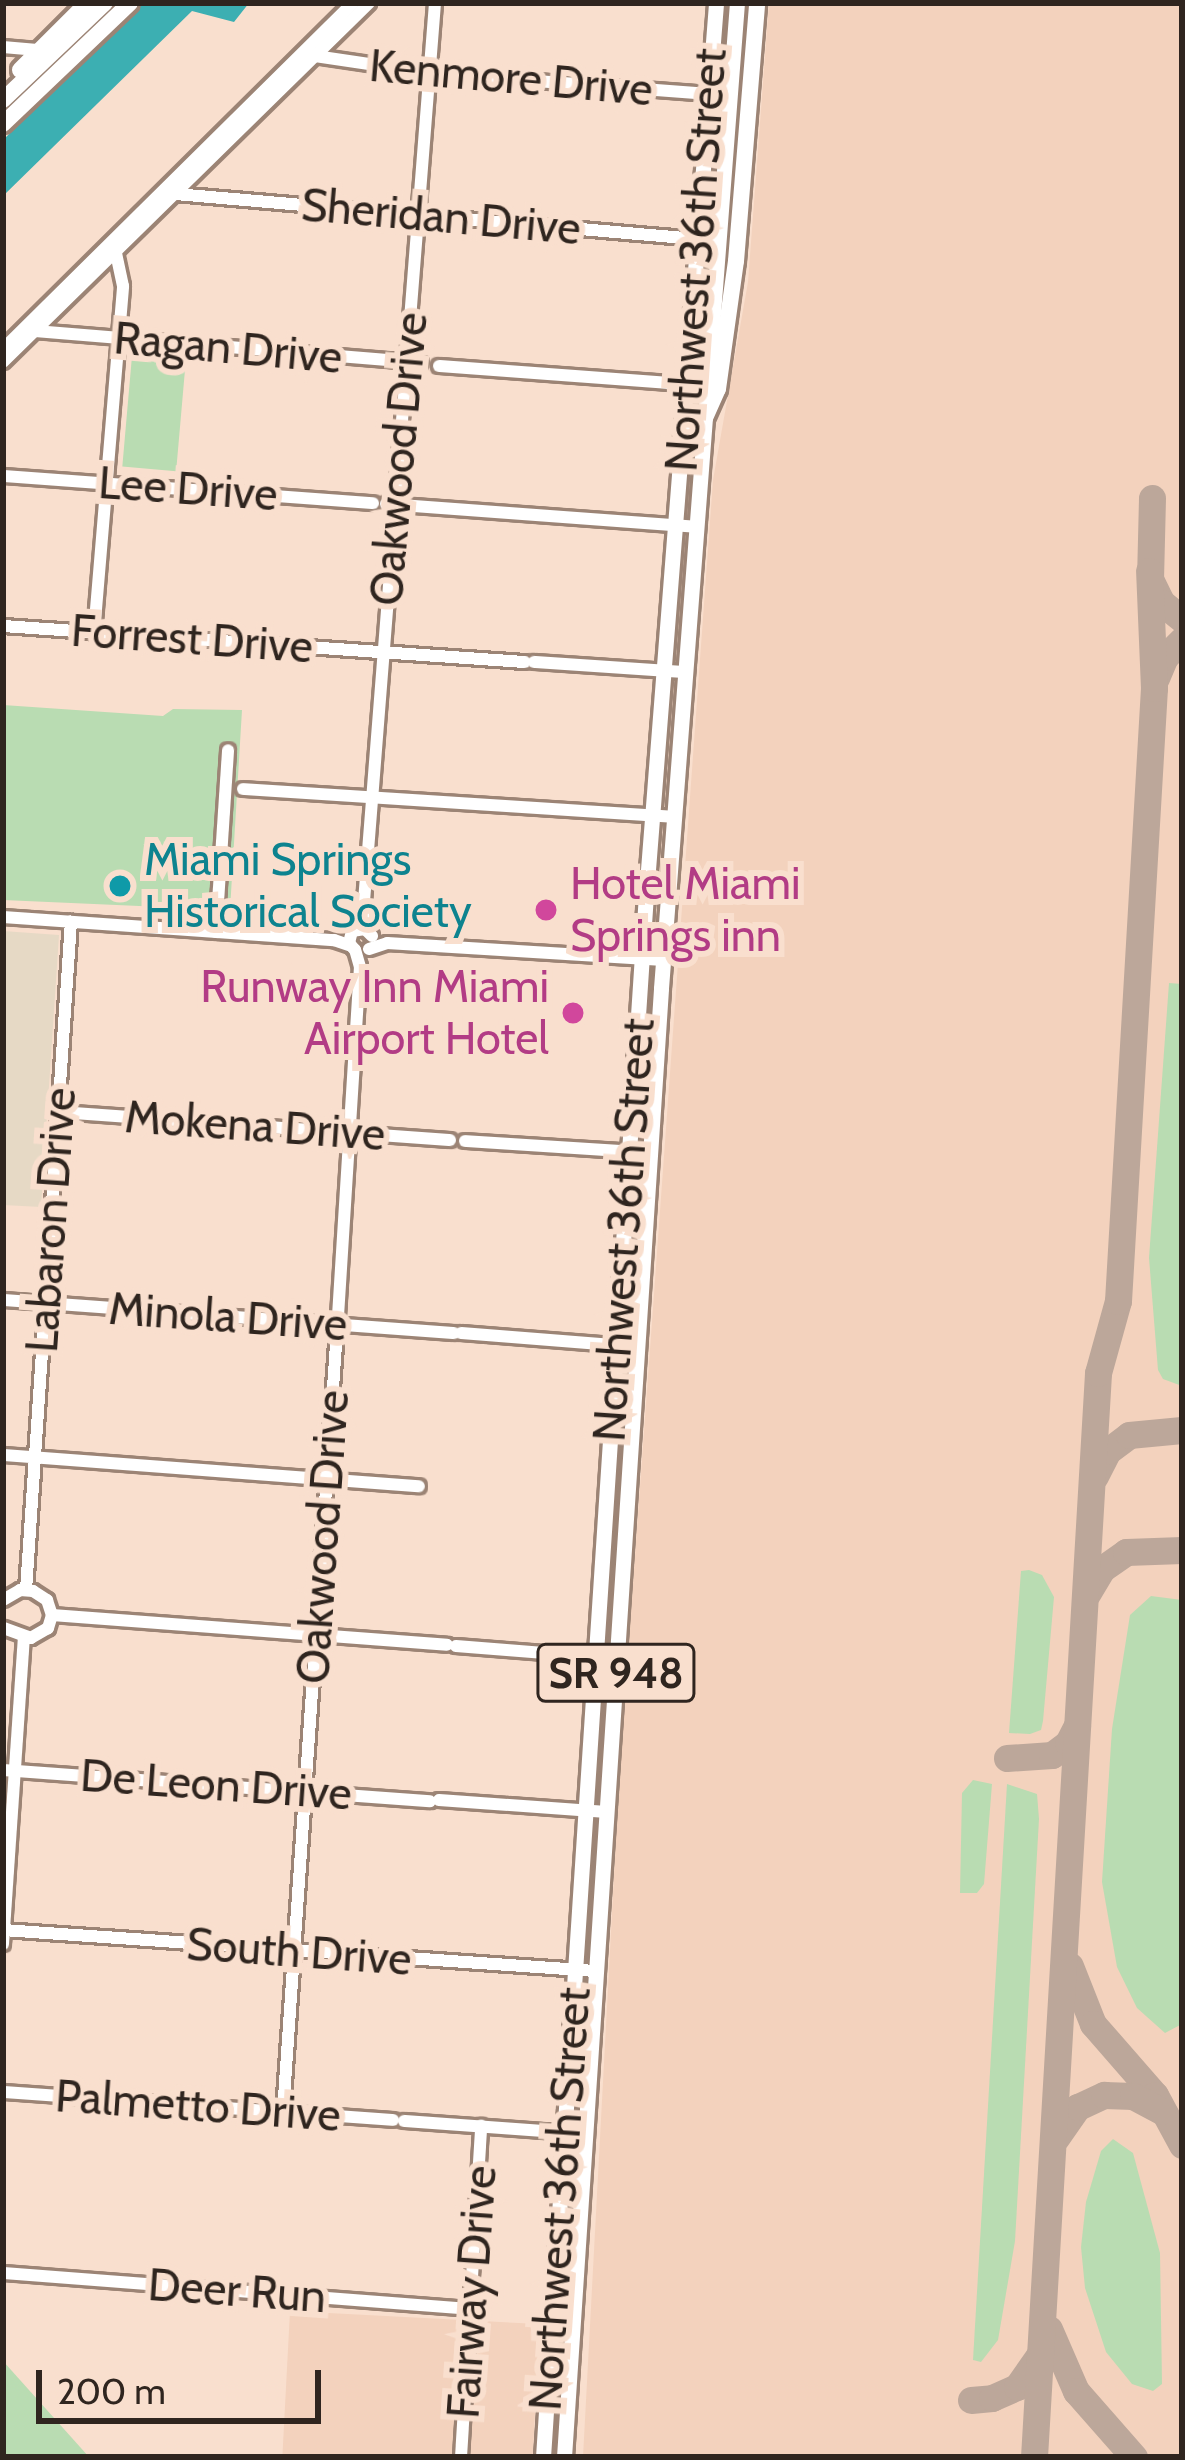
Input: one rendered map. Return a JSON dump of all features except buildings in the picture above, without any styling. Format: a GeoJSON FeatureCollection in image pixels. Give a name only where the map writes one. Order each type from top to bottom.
{"type":"FeatureCollection","features":[{"type":"Feature","properties":{"kind":"highway"},"geometry":{"type":"LineString","coordinates":[[3,86],[87,3]]}},
{"type":"Feature","properties":{"kind":"highway"},"geometry":{"type":"LineString","coordinates":[[3,100],[105,3]]}},
{"type":"Feature","properties":{"kind":"highway"},"geometry":{"type":"LineString","coordinates":[[3,124],[130,3]]}},
{"type":"Feature","properties":{"kind":"highway"},"geometry":{"type":"LineString","coordinates":[[705,422],[718,389],[734,273],[757,3]]}},
{"type":"Feature","properties":{"kind":"main road","name":"Northwest 36th Street"},"geometry":{"type":"LineString","coordinates":[[542,2457],[652,815],[716,3]]}},
{"type":"Feature","properties":{"kind":"main road","name":"Northwest 36th Street"},"geometry":{"type":"LineString","coordinates":[[564,2457],[663,960],[737,3]]}},
{"type":"Feature","properties":{"kind":"main road"},"geometry":{"type":"LineString","coordinates":[[710,94],[724,104],[728,117]]}},
{"type":"Feature","properties":{"kind":"main road"},"geometry":{"type":"LineString","coordinates":[[687,384],[702,404],[705,422]]}},
{"type":"Feature","properties":{"kind":"main road"},"geometry":{"type":"LineString","coordinates":[[604,1533],[625,1534]]}},
{"type":"Feature","properties":{"kind":"main road"},"geometry":{"type":"LineString","coordinates":[[596,1657],[606,1666],[606,1698],[614,1713]]}},
{"type":"Feature","properties":{"kind":"street"},"geometry":{"type":"LineString","coordinates":[[3,362],[116,253],[353,3]]}},
{"type":"Feature","properties":{"kind":"street"},"geometry":{"type":"LineString","coordinates":[[3,349],[369,3]]}},
{"type":"Feature","properties":{"kind":"street","name":"Oakwood Drive"},"geometry":{"type":"LineString","coordinates":[[283,2112],[383,653],[385,504],[415,363],[419,216],[434,3]]}},
{"type":"Feature","properties":{"kind":"street"},"geometry":{"type":"LineString","coordinates":[[3,47],[40,50]]}},
{"type":"Feature","properties":{"kind":"street","name":"Kenmore Drive"},"geometry":{"type":"LineString","coordinates":[[315,56],[430,73],[710,94]]}},
{"type":"Feature","properties":{"kind":"street","name":"Sheridan Drive"},"geometry":{"type":"LineString","coordinates":[[170,193],[718,241]]}},
{"type":"Feature","properties":{"kind":"street"},"geometry":{"type":"LineString","coordinates":[[94,633],[123,286],[116,253]]}},
{"type":"Feature","properties":{"kind":"street","name":"Ragan Drive"},"geometry":{"type":"LineString","coordinates":[[35,331],[415,363]]}},
{"type":"Feature","properties":{"kind":"street"},"geometry":{"type":"LineString","coordinates":[[439,366],[687,384]]}},
{"type":"Feature","properties":{"kind":"street","name":"Lee Drive"},"geometry":{"type":"LineString","coordinates":[[3,476],[696,527]]}},
{"type":"Feature","properties":{"kind":"street","name":"Forrest Drive"},"geometry":{"type":"LineString","coordinates":[[3,626],[685,672]]}},
{"type":"Feature","properties":{"kind":"street"},"geometry":{"type":"LineString","coordinates":[[215,932],[228,750]]}},
{"type":"Feature","properties":{"kind":"street"},"geometry":{"type":"LineString","coordinates":[[243,789],[674,817]]}},
{"type":"Feature","properties":{"kind":"street"},"geometry":{"type":"LineString","coordinates":[[3,917],[663,960]]}},
{"type":"Feature","properties":{"kind":"street","name":"Labaron Drive"},"geometry":{"type":"LineString","coordinates":[[26,1590],[70,922]]}},
{"type":"Feature","properties":{"kind":"street","name":"Mokena Drive"},"geometry":{"type":"LineString","coordinates":[[59,1112],[650,1153]]}},
{"type":"Feature","properties":{"kind":"street","name":"Minola Drive"},"geometry":{"type":"LineString","coordinates":[[3,1300],[638,1347]]}},
{"type":"Feature","properties":{"kind":"street"},"geometry":{"type":"LineString","coordinates":[[3,1455],[419,1486]]}},
{"type":"Feature","properties":{"kind":"street"},"geometry":{"type":"LineString","coordinates":[[3,1600],[26,1590],[47,1600],[52,1615],[43,1633],[23,1639],[3,1628]]}},
{"type":"Feature","properties":{"kind":"street"},"geometry":{"type":"LineString","coordinates":[[52,1615],[596,1657]]}},
{"type":"Feature","properties":{"kind":"street"},"geometry":{"type":"LineString","coordinates":[[3,1944],[9,1770],[23,1639]]}},
{"type":"Feature","properties":{"kind":"street","name":"De Leon Drive"},"geometry":{"type":"LineString","coordinates":[[9,1770],[607,1812]]}},
{"type":"Feature","properties":{"kind":"street","name":"South Drive"},"geometry":{"type":"LineString","coordinates":[[3,1930],[596,1971]]}},
{"type":"Feature","properties":{"kind":"street","name":"Palmetto Drive"},"geometry":{"type":"LineString","coordinates":[[3,2092],[586,2134]]}},
{"type":"Feature","properties":{"kind":"street","name":"Fairway Drive"},"geometry":{"type":"LineString","coordinates":[[461,2457],[481,2126]]}},
{"type":"Feature","properties":{"kind":"street","name":"Deer Run"},"geometry":{"type":"LineString","coordinates":[[3,2273],[470,2308]]}},
{"type":"Feature","properties":{"kind":"shaded area"},"geometry":{"type":"Polygon","coordinates":[[[769,3],[1182,3],[1182,2457],[583,2457],[620,1763],[713,480],[748,282],[769,3]]]}},
{"type":"Feature","properties":{"kind":"shaded area"},"geometry":{"type":"Polygon","coordinates":[[[3,931],[59,935],[41,1207],[3,1205],[3,931]]]}},
{"type":"Feature","properties":{"kind":"shaded area"},"geometry":{"type":"Polygon","coordinates":[[[290,2311],[540,2324],[533,2457],[282,2457],[290,2311]]]}},
{"type":"Feature","properties":{"kind":"green space"},"geometry":{"type":"Polygon","coordinates":[[[132,356],[186,361],[176,471],[122,467],[132,356]]]}},
{"type":"Feature","properties":{"kind":"green space"},"geometry":{"type":"Polygon","coordinates":[[[3,705],[163,716],[173,709],[242,710],[230,910],[3,900],[3,705]]]}},
{"type":"Feature","properties":{"kind":"green space"},"geometry":{"type":"Polygon","coordinates":[[[1169,983],[1182,984],[1182,1386],[1163,1379],[1158,1370],[1149,1258],[1169,983]]]}},
{"type":"Feature","properties":{"kind":"green space"},"geometry":{"type":"Polygon","coordinates":[[[1021,1571],[1042,1575],[1054,1597],[1043,1721],[1041,1730],[1030,1734],[1009,1733],[1021,1571]]]}},
{"type":"Feature","properties":{"kind":"green space"},"geometry":{"type":"Polygon","coordinates":[[[1151,1596],[1182,1600],[1182,2024],[1165,2033],[1137,2008],[1117,1967],[1102,1882],[1112,1729],[1130,1615],[1151,1596]]]}},
{"type":"Feature","properties":{"kind":"green space"},"geometry":{"type":"Polygon","coordinates":[[[973,1780],[992,1784],[984,1884],[977,1893],[960,1893],[962,1793],[973,1780]]]}},
{"type":"Feature","properties":{"kind":"green space"},"geometry":{"type":"Polygon","coordinates":[[[1007,1784],[1037,1794],[1039,1819],[1015,2241],[998,2340],[981,2362],[973,2360],[1007,1784]]]}},
{"type":"Feature","properties":{"kind":"green space"},"geometry":{"type":"Polygon","coordinates":[[[1113,2139],[1133,2153],[1160,2253],[1162,2384],[1153,2391],[1132,2384],[1106,2352],[1085,2288],[1081,2247],[1086,2202],[1101,2151],[1113,2139]]]}},
{"type":"Feature","properties":{"kind":"green space"},"geometry":{"type":"Polygon","coordinates":[[[3,2361],[89,2457],[3,2457],[3,2361]]]}},
{"type":"Feature","properties":{"kind":"water"},"geometry":{"type":"Polygon","coordinates":[[[142,3],[249,3],[234,22],[192,11],[3,196],[3,140],[142,3]]]}},
{"type":"Feature","properties":{"kind":"taxiway"},"geometry":{"type":"LineString","coordinates":[[1152,498],[1150,579],[1161,602],[1182,619]]}},
{"type":"Feature","properties":{"kind":"taxiway"},"geometry":{"type":"LineString","coordinates":[[1034,2457],[1098,1373],[1118,1301],[1154,688],[1149,571]]}},
{"type":"Feature","properties":{"kind":"taxiway"},"geometry":{"type":"LineString","coordinates":[[1156,678],[1165,657],[1182,640]]}},
{"type":"Feature","properties":{"kind":"taxiway"},"geometry":{"type":"LineString","coordinates":[[1095,1476],[1108,1451],[1129,1435],[1182,1430]]}},
{"type":"Feature","properties":{"kind":"taxiway"},"geometry":{"type":"LineString","coordinates":[[1087,1594],[1102,1569],[1126,1552],[1182,1550]]}},
{"type":"Feature","properties":{"kind":"taxiway"},"geometry":{"type":"LineString","coordinates":[[1007,1758],[1052,1755],[1068,1743],[1077,1725]]}},
{"type":"Feature","properties":{"kind":"taxiway"},"geometry":{"type":"LineString","coordinates":[[1070,1966],[1093,2024],[1155,2095],[1182,2145]]}},
{"type":"Feature","properties":{"kind":"taxiway"},"geometry":{"type":"LineString","coordinates":[[1056,2138],[1078,2107],[1104,2095],[1133,2096],[1161,2111]]}},
{"type":"Feature","properties":{"kind":"taxiway"},"geometry":{"type":"LineString","coordinates":[[1049,2329],[1076,2391],[1134,2457]]}},
{"type":"Feature","properties":{"kind":"taxiway"},"geometry":{"type":"LineString","coordinates":[[971,2400],[992,2398],[1017,2387],[1039,2355]]}},
{"type":"Feature","properties":{"kind":"place","name":"Miami Springs Historical Society"},"geometry":{"type":"Point","coordinates":[120,886]}},
{"type":"Feature","properties":{"kind":"place","name":"Hotel Miami Springs inn"},"geometry":{"type":"Point","coordinates":[546,910]}},
{"type":"Feature","properties":{"kind":"place","name":"Runway Inn Miami Airport Hotel"},"geometry":{"type":"Point","coordinates":[573,1013]}}]}
